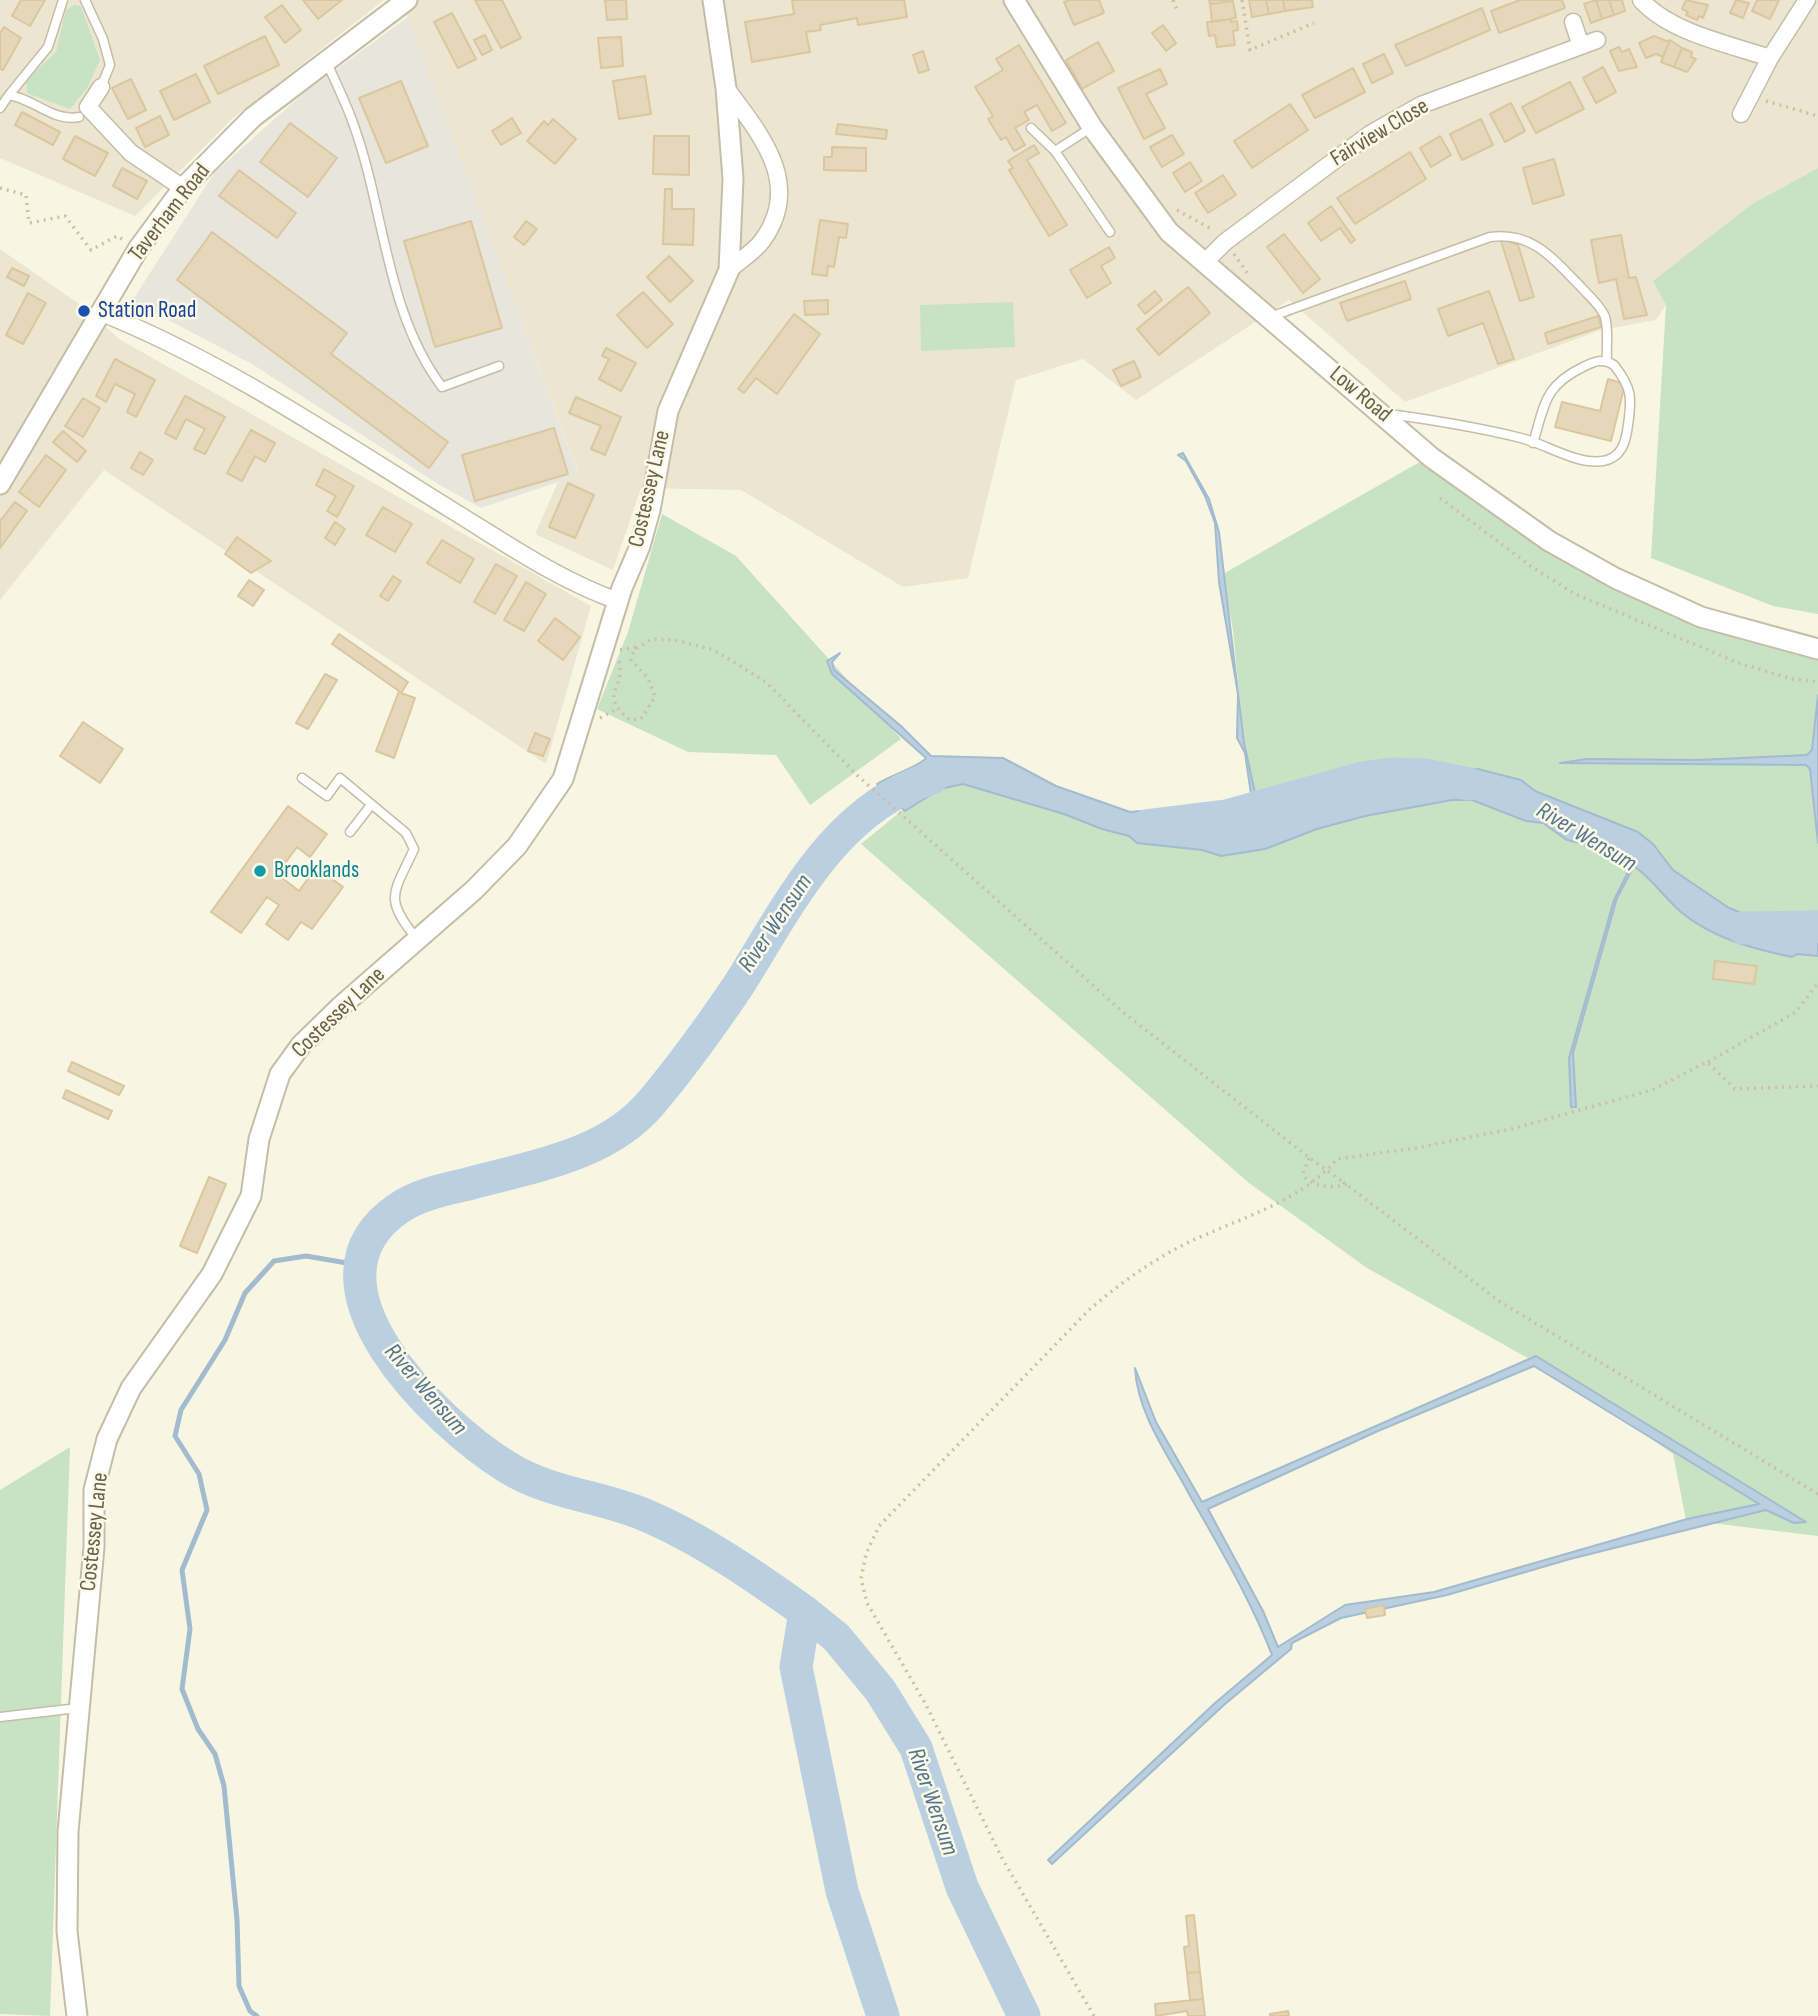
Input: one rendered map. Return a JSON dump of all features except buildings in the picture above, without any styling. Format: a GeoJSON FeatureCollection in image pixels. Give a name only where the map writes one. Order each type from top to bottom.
{"type":"FeatureCollection","features":[{"type":"Feature","properties":{"kind":"street","name":"Taverham Road"},"geometry":{"type":"LineString","coordinates":[[0,484],[138,250],[183,188],[253,117],[407,0]]}},
{"type":"Feature","properties":{"kind":"street","name":"Costessey Lane"},"geometry":{"type":"LineString","coordinates":[[76,2016],[67,1931],[68,1832],[94,1547],[94,1490],[107,1439],[131,1388],[212,1274],[251,1196],[259,1139],[280,1074],[301,1045],[340,1007],[418,940],[517,846],[563,779],[618,601],[650,510],[668,411],[729,270],[733,179],[726,88],[713,0]]}},
{"type":"Feature","properties":{"kind":"street","name":"Low Road"},"geometry":{"type":"LineString","coordinates":[[1014,0],[1092,127],[1169,232],[1432,458],[1549,541],[1604,572],[1701,617],[1818,649]]}},
{"type":"Feature","properties":{"kind":"street"},"geometry":{"type":"LineString","coordinates":[[1641,0],[1650,10],[1685,28],[1770,58]]}},
{"type":"Feature","properties":{"kind":"street"},"geometry":{"type":"LineString","coordinates":[[1741,114],[1770,58],[1807,0]]}},
{"type":"Feature","properties":{"kind":"street"},"geometry":{"type":"LineString","coordinates":[[1573,22],[1581,46]]}},
{"type":"Feature","properties":{"kind":"street","name":"Fairview Close"},"geometry":{"type":"LineString","coordinates":[[1204,263],[1225,243],[1286,196],[1380,128],[1421,105],[1597,40]]}},
{"type":"Feature","properties":{"kind":"street"},"geometry":{"type":"LineString","coordinates":[[101,87],[84,112],[131,153],[183,188]]}},
{"type":"Feature","properties":{"kind":"street","name":"Costessey Lane"},"geometry":{"type":"LineString","coordinates":[[726,88],[767,143],[779,174],[777,213],[761,243],[729,270]]}},
{"type":"Feature","properties":{"kind":"street"},"geometry":{"type":"LineString","coordinates":[[102,313],[143,329],[245,380],[302,419],[510,546],[587,590],[618,601]]}},
{"type":"Feature","properties":{"kind":"lane"},"geometry":{"type":"LineString","coordinates":[[0,108],[48,47],[63,0]]}},
{"type":"Feature","properties":{"kind":"lane"},"geometry":{"type":"LineString","coordinates":[[85,0],[103,39],[110,65],[101,87]]}},
{"type":"Feature","properties":{"kind":"lane"},"geometry":{"type":"LineString","coordinates":[[326,61],[353,124],[400,303],[423,362],[442,387],[499,366]]}},
{"type":"Feature","properties":{"kind":"lane"},"geometry":{"type":"LineString","coordinates":[[9,95],[22,97],[56,116],[84,112]]}},
{"type":"Feature","properties":{"kind":"lane"},"geometry":{"type":"LineString","coordinates":[[1055,150],[1092,127]]}},
{"type":"Feature","properties":{"kind":"lane"},"geometry":{"type":"LineString","coordinates":[[1031,128],[1055,150],[1110,232]]}},
{"type":"Feature","properties":{"kind":"lane"},"geometry":{"type":"LineString","coordinates":[[1267,318],[1490,237],[1519,238],[1548,252],[1605,316],[1607,361],[1623,376],[1632,398],[1626,437],[1619,453],[1597,461],[1557,452],[1534,443],[1433,420],[1382,413]]}},
{"type":"Feature","properties":{"kind":"lane"},"geometry":{"type":"LineString","coordinates":[[1534,443],[1546,397],[1554,384],[1592,362],[1607,361]]}},
{"type":"Feature","properties":{"kind":"lane"},"geometry":{"type":"LineString","coordinates":[[302,778],[327,796],[340,778],[407,833],[414,849],[393,893],[398,916],[418,940]]}},
{"type":"Feature","properties":{"kind":"lane"},"geometry":{"type":"LineString","coordinates":[[350,832],[371,804]]}},
{"type":"Feature","properties":{"kind":"lane"},"geometry":{"type":"LineString","coordinates":[[0,1717],[78,1709]]}},
{"type":"Feature","properties":{"kind":"path"},"geometry":{"type":"LineString","coordinates":[[1173,0],[1177,10]]}},
{"type":"Feature","properties":{"kind":"path"},"geometry":{"type":"LineString","coordinates":[[1242,0],[1250,50],[1314,23]]}},
{"type":"Feature","properties":{"kind":"path"},"geometry":{"type":"LineString","coordinates":[[1749,97],[1818,116]]}},
{"type":"Feature","properties":{"kind":"path"},"geometry":{"type":"LineString","coordinates":[[0,188],[26,195],[29,223],[65,216],[91,250],[117,236],[127,242]]}},
{"type":"Feature","properties":{"kind":"path"},"geometry":{"type":"LineString","coordinates":[[1440,498],[1532,566],[1575,594],[1739,663],[1792,679],[1818,682]]}},
{"type":"Feature","properties":{"kind":"path"},"geometry":{"type":"LineString","coordinates":[[619,660],[621,668],[612,699],[617,709],[630,720],[641,719],[655,697],[648,678],[631,660],[634,650],[652,639],[661,638],[714,650],[766,682],[858,776],[914,827],[1124,1013],[1250,1112],[1499,1301],[1818,1493]]}},
{"type":"Feature","properties":{"kind":"path"},"geometry":{"type":"LineString","coordinates":[[1094,2016],[1002,1858],[925,1703],[867,1603],[861,1579],[866,1554],[879,1526],[1088,1310],[1120,1283],[1184,1244],[1313,1181],[1337,1159],[1416,1148],[1511,1129],[1652,1090],[1796,1012],[1818,983]]}},
{"type":"Feature","properties":{"kind":"path"},"geometry":{"type":"LineString","coordinates":[[1707,1062],[1735,1089],[1818,1086]]}},
{"type":"Feature","properties":{"kind":"path"},"geometry":{"type":"LineString","coordinates":[[1310,1158],[1303,1174],[1306,1180],[1327,1188],[1345,1183]]}},
{"type":"Feature","properties":{"kind":"shaded area"},"geometry":{"type":"Polygon","coordinates":[[[0,0],[384,0],[232,119],[135,216],[0,158],[0,0]]]}},
{"type":"Feature","properties":{"kind":"shaded area"},"geometry":{"type":"Polygon","coordinates":[[[401,0],[1818,0],[1818,168],[1752,204],[1654,281],[1666,305],[1656,320],[1601,330],[1405,402],[1289,300],[1136,400],[1083,359],[1016,380],[968,578],[903,587],[741,490],[641,488],[613,570],[535,534],[558,482],[579,474],[401,0]]]}},
{"type":"Feature","properties":{"kind":"shaded area"},"geometry":{"type":"Polygon","coordinates":[[[408,17],[579,475],[481,508],[438,484],[252,364],[132,301],[215,172],[305,92],[408,17]]]}},
{"type":"Feature","properties":{"kind":"shaded area"},"geometry":{"type":"Polygon","coordinates":[[[0,249],[85,308],[119,339],[591,606],[546,764],[104,470],[0,600],[0,249]]]}},
{"type":"Feature","properties":{"kind":"green space"},"geometry":{"type":"Polygon","coordinates":[[[74,5],[81,6],[100,60],[87,88],[70,109],[27,93],[26,81],[56,52],[66,10],[74,5]]]}},
{"type":"Feature","properties":{"kind":"green space"},"geometry":{"type":"Polygon","coordinates":[[[1818,168],[1818,614],[1773,606],[1651,558],[1666,305],[1653,281],[1752,204],[1818,168]]]}},
{"type":"Feature","properties":{"kind":"green space"},"geometry":{"type":"Polygon","coordinates":[[[1013,302],[1015,347],[921,351],[920,305],[1013,302]]]}},
{"type":"Feature","properties":{"kind":"green space"},"geometry":{"type":"Polygon","coordinates":[[[1425,459],[1560,560],[1704,625],[1818,660],[1818,923],[1796,928],[1777,927],[1729,908],[1673,870],[1653,844],[1535,791],[1521,780],[1478,769],[1384,778],[1347,790],[1334,799],[1260,815],[1244,743],[1233,630],[1223,574],[1425,459]]]}},
{"type":"Feature","properties":{"kind":"green space"},"geometry":{"type":"Polygon","coordinates":[[[662,514],[736,556],[901,739],[810,805],[776,755],[688,752],[597,709],[628,632],[662,514]]]}},
{"type":"Feature","properties":{"kind":"green space"},"geometry":{"type":"Polygon","coordinates":[[[944,776],[955,786],[962,784],[1064,814],[1129,836],[1138,843],[1202,850],[1221,856],[1365,816],[1452,800],[1472,800],[1526,821],[1543,823],[1567,840],[1621,857],[1652,880],[1681,912],[1797,954],[1818,956],[1818,1536],[1686,1520],[1673,1454],[1574,1384],[1367,1268],[1249,1183],[861,844],[944,776]]]}},
{"type":"Feature","properties":{"kind":"green space"},"geometry":{"type":"Polygon","coordinates":[[[70,1447],[50,2016],[0,2014],[0,1490],[70,1447]]]}},
{"type":"Feature","properties":{"kind":"water"},"geometry":{"type":"Polygon","coordinates":[[[1183,453],[1209,499],[1219,532],[1244,743],[1260,815],[1334,799],[1347,790],[1384,778],[1419,777],[1478,769],[1521,780],[1535,791],[1638,832],[1653,844],[1673,870],[1729,908],[1777,927],[1796,928],[1818,923],[1818,956],[1797,954],[1792,957],[1719,936],[1681,912],[1634,866],[1617,898],[1573,1053],[1576,1107],[1571,1107],[1569,1058],[1614,900],[1632,864],[1596,847],[1567,840],[1543,823],[1526,821],[1472,800],[1452,800],[1365,816],[1317,829],[1265,849],[1221,856],[1202,850],[1137,843],[1129,836],[963,784],[940,789],[905,811],[877,784],[926,758],[832,674],[827,661],[840,653],[832,662],[834,670],[901,726],[931,756],[1003,758],[1056,786],[1130,812],[1140,811],[1148,817],[1221,826],[1254,819],[1257,813],[1252,801],[1245,753],[1237,738],[1238,694],[1219,582],[1215,523],[1205,496],[1186,461],[1178,455],[1183,453]]]}},
{"type":"Feature","properties":{"kind":"water"},"geometry":{"type":"Polygon","coordinates":[[[1818,695],[1818,843],[1810,769],[1806,765],[1560,763],[1587,759],[1698,760],[1807,755],[1812,750],[1818,695]]]}},
{"type":"Feature","properties":{"kind":"water"},"geometry":{"type":"Polygon","coordinates":[[[1536,1356],[1806,1522],[1794,1523],[1766,1510],[1570,1559],[1447,1595],[1341,1618],[1292,1643],[1291,1649],[1225,1704],[1052,1864],[1048,1860],[1215,1703],[1272,1655],[1234,1573],[1147,1417],[1137,1385],[1135,1368],[1156,1422],[1202,1502],[1536,1356]],[[1534,1366],[1378,1431],[1208,1509],[1263,1611],[1278,1647],[1345,1605],[1434,1592],[1687,1519],[1759,1504],[1534,1366]]]}},
{"type":"Feature","properties":{"kind":"waterway","name":"River Wensum"},"geometry":{"type":"LineString","coordinates":[[1146,826],[1227,816],[1363,778],[1390,774],[1425,775],[1469,784]]}},
{"type":"Feature","properties":{"kind":"waterway","name":"River Wensum"},"geometry":{"type":"LineString","coordinates":[[883,2016],[842,1891],[796,1667],[805,1612],[727,1559],[666,1524],[628,1509],[540,1483],[507,1467],[478,1447],[445,1419],[413,1386],[386,1349],[366,1311],[360,1274],[369,1239],[406,1203],[439,1191],[565,1158],[612,1136],[632,1121],[651,1103],[696,1046],[817,863],[841,836],[868,812],[898,792],[932,778]]}},
{"type":"Feature","properties":{"kind":"waterway","name":"River Wensum"},"geometry":{"type":"LineString","coordinates":[[1743,928],[1818,927]]}},
{"type":"Feature","properties":{"kind":"waterway"},"geometry":{"type":"LineString","coordinates":[[257,2016],[250,2011],[239,1986],[237,1920],[224,1786],[215,1754],[198,1729],[182,1689],[190,1629],[182,1570],[207,1510],[199,1474],[175,1436],[181,1410],[225,1340],[245,1293],[274,1261],[306,1256],[359,1265]]}},
{"type":"Feature","properties":{"kind":"waterway","name":"River Wensum"},"geometry":{"type":"LineString","coordinates":[[805,1612],[836,1637],[880,1690],[916,1748],[962,1887],[1024,2016]]}},
{"type":"Feature","properties":{"kind":"place","name":"Station Road"},"geometry":{"type":"Point","coordinates":[84,311]}},
{"type":"Feature","properties":{"kind":"place","name":"Brooklands"},"geometry":{"type":"Point","coordinates":[260,871]}}]}
